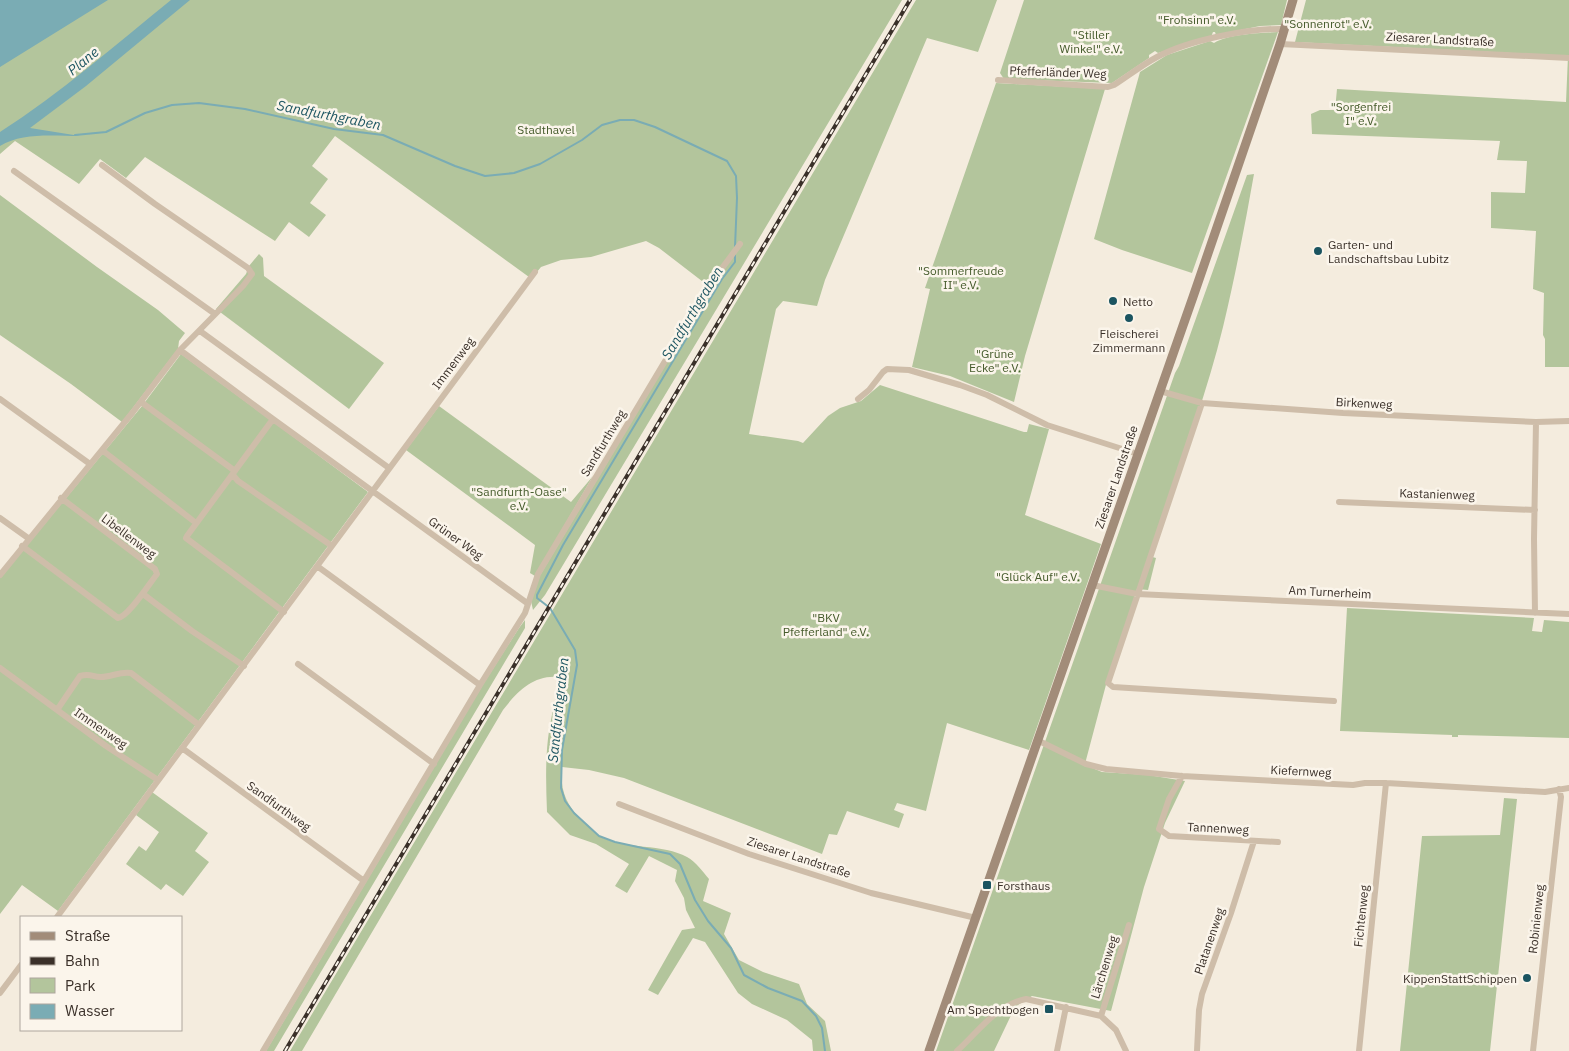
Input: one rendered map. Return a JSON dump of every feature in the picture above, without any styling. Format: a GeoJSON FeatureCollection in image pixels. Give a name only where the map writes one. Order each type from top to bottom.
{"type":"FeatureCollection","features":[{"type":"Feature","properties":{"kind":"main road","name":"Ziesarer Landstraße"},"geometry":{"type":"LineString","coordinates":[[929,1051],[1160,391],[1280,44],[1293,0]]}},
{"type":"Feature","properties":{"kind":"street","name":"Pfefferländer Weg"},"geometry":{"type":"LineString","coordinates":[[998,80],[1108,87],[1167,52],[1213,38],[1256,30],[1285,29]]}},
{"type":"Feature","properties":{"kind":"street","name":"Ziesarer Landstraße"},"geometry":{"type":"LineString","coordinates":[[1280,44],[1569,58]]}},
{"type":"Feature","properties":{"kind":"street"},"geometry":{"type":"LineString","coordinates":[[0,574],[141,402],[180,350],[243,286],[252,274],[248,268],[102,165]]}},
{"type":"Feature","properties":{"kind":"street"},"geometry":{"type":"LineString","coordinates":[[14,171],[215,314]]}},
{"type":"Feature","properties":{"kind":"street","name":"Sandfurthweg"},"geometry":{"type":"LineString","coordinates":[[263,1051],[480,685],[525,613],[538,574],[714,279],[740,244]]}},
{"type":"Feature","properties":{"kind":"street","name":"Immenweg"},"geometry":{"type":"LineString","coordinates":[[59,916],[535,272]]}},
{"type":"Feature","properties":{"kind":"street"},"geometry":{"type":"LineString","coordinates":[[200,331],[389,468]]}},
{"type":"Feature","properties":{"kind":"street"},"geometry":{"type":"LineString","coordinates":[[180,350],[372,491]]}},
{"type":"Feature","properties":{"kind":"street"},"geometry":{"type":"LineString","coordinates":[[858,399],[869,390],[887,369],[909,370],[960,384],[987,395],[1047,425],[1138,454]]}},
{"type":"Feature","properties":{"kind":"street","name":"Birkenweg"},"geometry":{"type":"LineString","coordinates":[[1160,391],[1202,403],[1343,413],[1569,422]]}},
{"type":"Feature","properties":{"kind":"street"},"geometry":{"type":"LineString","coordinates":[[0,399],[90,464]]}},
{"type":"Feature","properties":{"kind":"street"},"geometry":{"type":"LineString","coordinates":[[141,402],[234,473],[238,481],[332,546]]}},
{"type":"Feature","properties":{"kind":"street"},"geometry":{"type":"LineString","coordinates":[[1202,403],[1108,683],[1113,687],[1334,701]]}},
{"type":"Feature","properties":{"kind":"street"},"geometry":{"type":"LineString","coordinates":[[273,419],[186,538],[284,612]]}},
{"type":"Feature","properties":{"kind":"street"},"geometry":{"type":"LineString","coordinates":[[1535,613],[1534,510],[1536,422]]}},
{"type":"Feature","properties":{"kind":"street"},"geometry":{"type":"LineString","coordinates":[[102,450],[196,524]]}},
{"type":"Feature","properties":{"kind":"street","name":"Grüner Weg"},"geometry":{"type":"LineString","coordinates":[[372,491],[527,603]]}},
{"type":"Feature","properties":{"kind":"street","name":"Libellenweg"},"geometry":{"type":"LineString","coordinates":[[22,546],[118,618],[126,615],[157,574],[156,570],[61,498]]}},
{"type":"Feature","properties":{"kind":"street","name":"Kastanienweg"},"geometry":{"type":"LineString","coordinates":[[1339,502],[1534,510]]}},
{"type":"Feature","properties":{"kind":"street"},"geometry":{"type":"LineString","coordinates":[[0,518],[28,538]]}},
{"type":"Feature","properties":{"kind":"street"},"geometry":{"type":"LineString","coordinates":[[317,566],[480,685]]}},
{"type":"Feature","properties":{"kind":"street","name":"Am Turnerheim"},"geometry":{"type":"LineString","coordinates":[[1092,585],[1137,594],[1569,614]]}},
{"type":"Feature","properties":{"kind":"street"},"geometry":{"type":"LineString","coordinates":[[142,594],[244,666]]}},
{"type":"Feature","properties":{"kind":"street"},"geometry":{"type":"LineString","coordinates":[[298,664],[434,764]]}},
{"type":"Feature","properties":{"kind":"street"},"geometry":{"type":"LineString","coordinates":[[0,668],[57,710]]}},
{"type":"Feature","properties":{"kind":"street","name":"Immenweg"},"geometry":{"type":"LineString","coordinates":[[158,780],[57,710],[80,676],[89,674],[100,677],[125,671],[131,673],[199,724]]}},
{"type":"Feature","properties":{"kind":"street","name":"Kiefernweg"},"geometry":{"type":"LineString","coordinates":[[1037,740],[1106,770],[1353,785],[1365,783],[1545,792],[1569,788]]}},
{"type":"Feature","properties":{"kind":"street","name":"Sandfurthweg"},"geometry":{"type":"LineString","coordinates":[[182,748],[364,881]]}},
{"type":"Feature","properties":{"kind":"street","name":"Tannenweg"},"geometry":{"type":"LineString","coordinates":[[1182,776],[1169,799],[1159,830],[1169,836],[1278,842]]}},
{"type":"Feature","properties":{"kind":"street","name":"Fichtenweg"},"geometry":{"type":"LineString","coordinates":[[1359,1051],[1386,784]]}},
{"type":"Feature","properties":{"kind":"street","name":"Robinienweg"},"geometry":{"type":"LineString","coordinates":[[1533,1051],[1560,806],[1559,789]]}},
{"type":"Feature","properties":{"kind":"street","name":"Ziesarer Landstraße"},"geometry":{"type":"LineString","coordinates":[[619,804],[748,854],[878,895],[976,918]]}},
{"type":"Feature","properties":{"kind":"street","name":"Platanenweg"},"geometry":{"type":"LineString","coordinates":[[1197,1051],[1199,1010],[1202,994],[1254,841]]}},
{"type":"Feature","properties":{"kind":"street","name":"Lärchenweg"},"geometry":{"type":"LineString","coordinates":[[1101,1016],[1129,925]]}},
{"type":"Feature","properties":{"kind":"street"},"geometry":{"type":"LineString","coordinates":[[0,994],[20,966]]}},
{"type":"Feature","properties":{"kind":"street"},"geometry":{"type":"LineString","coordinates":[[957,1051],[990,1019],[1014,1002],[1026,999],[1101,1016],[1116,1030],[1126,1051]]}},
{"type":"Feature","properties":{"kind":"street"},"geometry":{"type":"LineString","coordinates":[[1057,1051],[1066,1007]]}},
{"type":"Feature","properties":{"kind":"green space","name":"Stadthavel"},"geometry":{"type":"Polygon","coordinates":[[[0,0],[902,0],[545,595],[533,610],[531,601],[539,577],[711,288],[659,248],[646,241],[591,257],[561,260],[541,267],[532,278],[529,277],[335,136],[312,166],[328,179],[310,203],[326,215],[309,237],[289,222],[275,241],[145,157],[126,178],[100,159],[79,184],[15,141],[0,154],[0,0]]]}},
{"type":"Feature","properties":{"kind":"green space"},"geometry":{"type":"Polygon","coordinates":[[[916,0],[997,0],[978,52],[927,38],[825,280],[817,306],[783,301],[776,309],[749,434],[803,443],[828,416],[840,408],[861,401],[880,385],[1024,432],[1027,432],[1029,424],[1049,429],[1025,515],[1101,544],[1029,750],[947,723],[926,811],[897,803],[894,810],[904,814],[899,828],[847,811],[837,835],[829,834],[822,854],[624,778],[589,770],[562,767],[563,789],[567,801],[571,808],[598,835],[610,841],[678,853],[690,859],[699,867],[709,879],[703,901],[731,913],[724,934],[739,960],[763,972],[799,984],[807,1004],[825,1021],[831,1051],[813,1051],[812,1040],[787,1020],[752,1004],[738,993],[705,942],[693,938],[658,995],[648,990],[682,930],[695,928],[686,910],[684,898],[675,881],[677,870],[649,856],[627,893],[615,886],[629,864],[596,844],[570,835],[547,812],[547,751],[558,677],[549,677],[533,682],[520,691],[503,710],[302,1051],[290,1051],[916,0]]]}},
{"type":"Feature","properties":{"kind":"green space","name":"\"Stiller Winkel\" e.V."},"geometry":{"type":"Polygon","coordinates":[[[1024,0],[1287,0],[1281,25],[1260,26],[1216,35],[1213,32],[1211,37],[1158,53],[1155,51],[1149,55],[1149,58],[1112,83],[1004,79],[1000,73],[1024,0]]]}},
{"type":"Feature","properties":{"kind":"green space"},"geometry":{"type":"Polygon","coordinates":[[[1306,0],[1569,0],[1569,367],[1545,367],[1545,339],[1543,335],[1544,293],[1533,289],[1536,231],[1491,228],[1491,192],[1525,193],[1527,161],[1497,160],[1500,141],[1312,134],[1311,114],[1320,110],[1335,110],[1337,89],[1566,102],[1568,56],[1295,42],[1306,0]]]}},
{"type":"Feature","properties":{"kind":"green space"},"geometry":{"type":"Polygon","coordinates":[[[1278,32],[1192,273],[1094,239],[1140,72],[1167,55],[1210,41],[1214,43],[1236,36],[1278,32]]]}},
{"type":"Feature","properties":{"kind":"green space"},"geometry":{"type":"Polygon","coordinates":[[[996,83],[1105,89],[1025,356],[1014,402],[950,376],[912,367],[930,289],[925,288],[996,83]]]}},
{"type":"Feature","properties":{"kind":"green space"},"geometry":{"type":"Polygon","coordinates":[[[1254,174],[1236,270],[1215,356],[1198,414],[1149,556],[1156,558],[1148,590],[1137,589],[1107,681],[1085,765],[1102,772],[1148,775],[1185,781],[1165,823],[1144,887],[1111,1011],[1032,996],[1015,1007],[994,1051],[936,1051],[1175,373],[1247,175],[1254,174]]]}},
{"type":"Feature","properties":{"kind":"green space"},"geometry":{"type":"Polygon","coordinates":[[[0,195],[158,310],[185,333],[179,341],[178,349],[122,422],[0,335],[0,195]]]}},
{"type":"Feature","properties":{"kind":"green space"},"geometry":{"type":"Polygon","coordinates":[[[259,254],[263,258],[264,276],[384,363],[349,409],[216,309],[246,274],[249,266],[259,254]]]}},
{"type":"Feature","properties":{"kind":"green space"},"geometry":{"type":"Polygon","coordinates":[[[181,354],[368,492],[58,911],[22,885],[0,914],[0,578],[142,406],[181,354]]]}},
{"type":"Feature","properties":{"kind":"green space","name":"\"Sandfurth-Oase\" e.V."},"geometry":{"type":"Polygon","coordinates":[[[439,406],[571,502],[593,476],[535,576],[530,573],[535,545],[406,450],[439,406]]]}},
{"type":"Feature","properties":{"kind":"green space"},"geometry":{"type":"Polygon","coordinates":[[[1347,608],[1534,618],[1532,631],[1542,632],[1544,620],[1569,622],[1569,738],[1458,735],[1458,737],[1452,737],[1452,735],[1340,731],[1347,608]]]}},
{"type":"Feature","properties":{"kind":"green space"},"geometry":{"type":"Polygon","coordinates":[[[525,620],[525,628],[274,1051],[266,1051],[482,686],[525,620]]]}},
{"type":"Feature","properties":{"kind":"green space"},"geometry":{"type":"Polygon","coordinates":[[[152,792],[208,833],[195,851],[209,862],[183,896],[166,884],[161,890],[126,864],[139,846],[146,851],[159,832],[136,815],[152,792]]]}},
{"type":"Feature","properties":{"kind":"green space"},"geometry":{"type":"Polygon","coordinates":[[[1504,798],[1517,799],[1490,1051],[1400,1051],[1422,836],[1500,835],[1504,798]]]}},
{"type":"Feature","properties":{"kind":"water"},"geometry":{"type":"Polygon","coordinates":[[[0,0],[108,0],[0,67],[0,0]]]}},
{"type":"Feature","properties":{"kind":"water"},"geometry":{"type":"Polygon","coordinates":[[[171,0],[190,0],[86,86],[30,128],[80,136],[49,135],[28,137],[0,146],[0,132],[66,85],[171,0]]]}},
{"type":"Feature","properties":{"kind":"waterway","name":"Sandfurthgraben"},"geometry":{"type":"LineString","coordinates":[[75,135],[106,132],[145,113],[172,105],[199,103],[245,109],[334,129],[383,135],[455,166],[485,176],[514,173],[540,164],[582,140],[602,125],[620,120],[634,120],[655,127],[727,161],[736,176],[735,247]]}},
{"type":"Feature","properties":{"kind":"waterway","name":"Sandfurthgraben"},"geometry":{"type":"LineString","coordinates":[[735,254],[735,262],[722,279],[563,545],[537,598],[550,608],[575,650],[577,665],[562,750],[561,788],[565,801],[574,813],[599,836],[615,842],[670,854],[680,864],[695,900],[708,921],[731,948],[744,975],[768,988],[802,1001],[816,1016],[822,1028],[825,1051]]}},
{"type":"Feature","properties":{"kind":"railway"},"geometry":{"type":"LineString","coordinates":[[285,1051],[910,0]]}},
{"type":"Feature","properties":{"kind":"place","name":"Garten- und Landschaftsbau Lubitz"},"geometry":{"type":"Point","coordinates":[1318,251]}},
{"type":"Feature","properties":{"kind":"place","name":"Netto"},"geometry":{"type":"Point","coordinates":[1113,301]}},
{"type":"Feature","properties":{"kind":"place","name":"Fleischerei Zimmermann"},"geometry":{"type":"Point","coordinates":[1129,318]}},
{"type":"Feature","properties":{"kind":"place","name":"Forsthaus"},"geometry":{"type":"Point","coordinates":[987,885]}},
{"type":"Feature","properties":{"kind":"place","name":"KippenStattSchippen"},"geometry":{"type":"Point","coordinates":[1527,978]}},
{"type":"Feature","properties":{"kind":"place","name":"Am Spechtbogen"},"geometry":{"type":"Point","coordinates":[1049,1009]}},
{"type":"Feature","properties":{"kind":"park label","name":"\"Frohsinn\" e.V."},"geometry":{"type":"Point","coordinates":[1197,19]}},
{"type":"Feature","properties":{"kind":"park label","name":"\"Sonnenrot\" e.V."},"geometry":{"type":"Point","coordinates":[1328,23]}},
{"type":"Feature","properties":{"kind":"park label","name":"\"Sorgenfrei I\" e.V."},"geometry":{"type":"Point","coordinates":[1361,113]}},
{"type":"Feature","properties":{"kind":"park label","name":"\"Sommerfreude II\" e.V."},"geometry":{"type":"Point","coordinates":[961,277]}},
{"type":"Feature","properties":{"kind":"park label","name":"\"Grüne Ecke\" e.V."},"geometry":{"type":"Point","coordinates":[995,360]}},
{"type":"Feature","properties":{"kind":"park label","name":"\"Glück Auf\" e.V."},"geometry":{"type":"Point","coordinates":[1038,576]}},
{"type":"Feature","properties":{"kind":"park label","name":"\"BKV Pfefferland\" e.V."},"geometry":{"type":"Point","coordinates":[826,624]}},
{"type":"Feature","properties":{"kind":"water label","name":"Plane"},"geometry":{"type":"Point","coordinates":[83,61]}}]}
